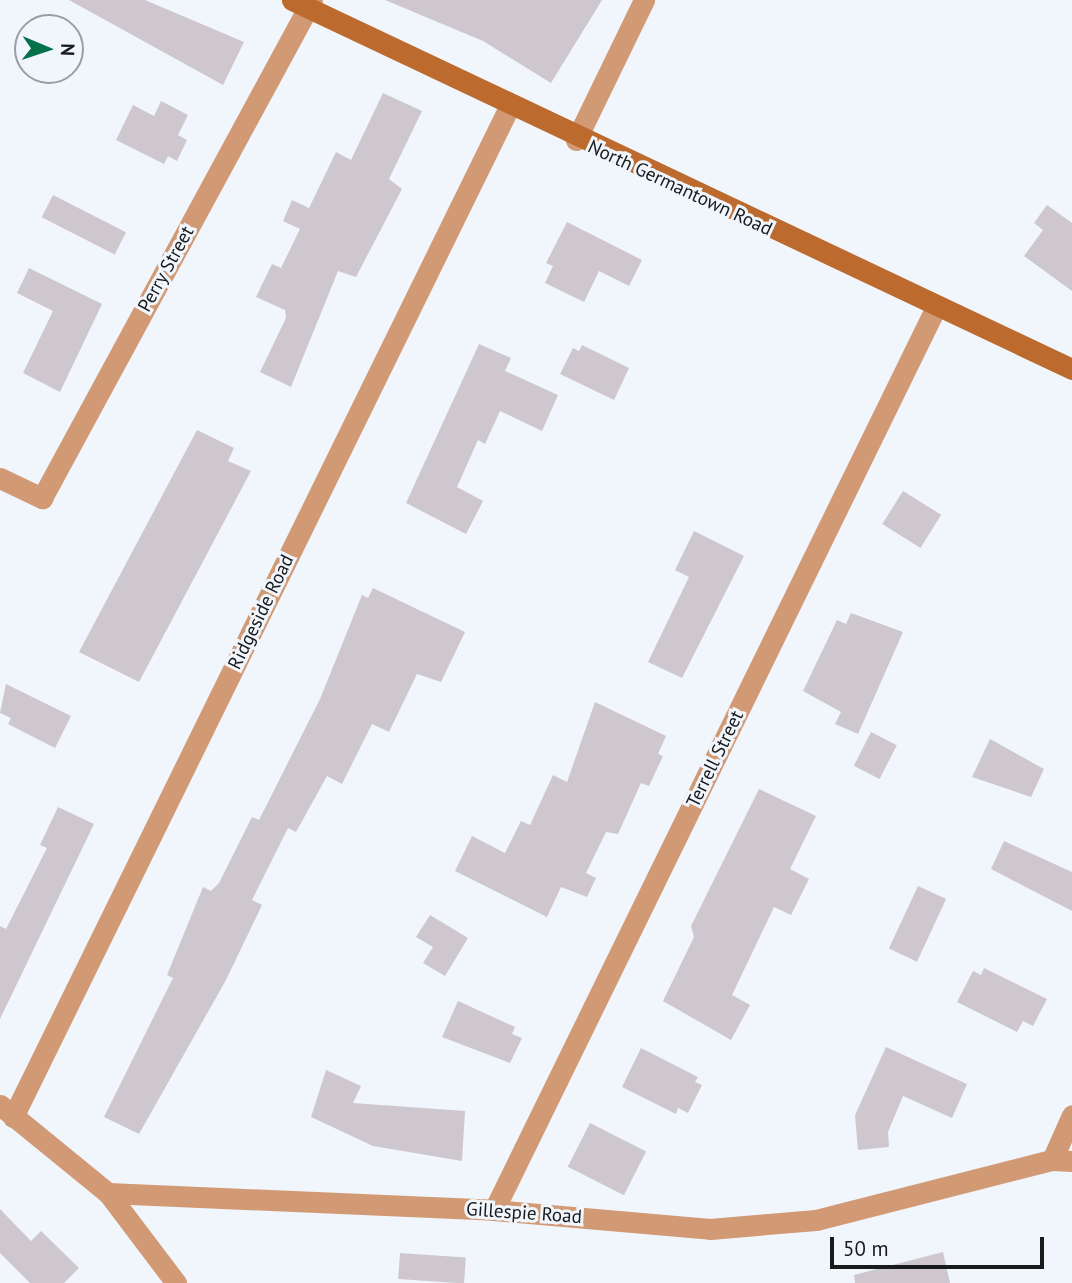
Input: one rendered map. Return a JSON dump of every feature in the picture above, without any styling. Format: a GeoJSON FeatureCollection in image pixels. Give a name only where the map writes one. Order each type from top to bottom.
{"type":"FeatureCollection","features":[{"type":"Feature","properties":{"kind":"main road","name":"North Germantown Road"},"geometry":{"type":"LineString","coordinates":[[304,3],[576,140],[1072,369]]}},
{"type":"Feature","properties":{"kind":"street"},"geometry":{"type":"LineString","coordinates":[[576,140],[644,0]]}},
{"type":"Feature","properties":{"kind":"street","name":"Perry Street"},"geometry":{"type":"LineString","coordinates":[[0,478],[42,498],[304,3]]}},
{"type":"Feature","properties":{"kind":"street","name":"Ridgeside Road"},"geometry":{"type":"LineString","coordinates":[[6,1111],[509,107]]}},
{"type":"Feature","properties":{"kind":"street","name":"Terrell Street"},"geometry":{"type":"LineString","coordinates":[[494,1210],[936,307]]}},
{"type":"Feature","properties":{"kind":"street"},"geometry":{"type":"LineString","coordinates":[[6,1111],[108,1193],[176,1283]]}},
{"type":"Feature","properties":{"kind":"street"},"geometry":{"type":"LineString","coordinates":[[1062,1160],[1072,1115]]}},
{"type":"Feature","properties":{"kind":"street","name":"Gillespie Road"},"geometry":{"type":"LineString","coordinates":[[108,1193],[494,1210],[710,1229],[816,1220],[1062,1160]]}},
{"type":"Feature","properties":{"kind":"building"},"geometry":{"type":"Polygon","coordinates":[[[69,0],[145,0],[244,42],[223,85],[69,0]]]}},
{"type":"Feature","properties":{"kind":"building"},"geometry":{"type":"Polygon","coordinates":[[[385,0],[602,0],[551,83],[483,41],[385,0]]]}},
{"type":"Feature","properties":{"kind":"building"},"geometry":{"type":"Polygon","coordinates":[[[383,93],[422,111],[389,179],[402,189],[356,277],[338,271],[291,387],[260,372],[286,318],[285,310],[256,297],[272,264],[281,268],[300,229],[283,221],[292,200],[309,208],[336,152],[351,160],[383,93]]]}},
{"type":"Feature","properties":{"kind":"building"},"geometry":{"type":"Polygon","coordinates":[[[161,101],[188,115],[178,135],[187,140],[177,161],[168,156],[164,164],[116,140],[133,105],[154,116],[161,101]]]}},
{"type":"Feature","properties":{"kind":"building"},"geometry":{"type":"Polygon","coordinates":[[[53,195],[126,232],[115,255],[42,217],[53,195]]]}},
{"type":"Feature","properties":{"kind":"building"},"geometry":{"type":"Polygon","coordinates":[[[1047,205],[1072,223],[1072,291],[1024,256],[1043,230],[1034,223],[1047,205]]]}},
{"type":"Feature","properties":{"kind":"building"},"geometry":{"type":"Polygon","coordinates":[[[567,222],[642,260],[629,286],[599,271],[584,302],[545,283],[553,266],[546,263],[567,222]]]}},
{"type":"Feature","properties":{"kind":"building"},"geometry":{"type":"Polygon","coordinates":[[[29,268],[102,304],[60,392],[23,373],[53,311],[17,293],[29,268]]]}},
{"type":"Feature","properties":{"kind":"building"},"geometry":{"type":"Polygon","coordinates":[[[479,344],[511,358],[505,371],[558,395],[542,431],[500,411],[485,444],[478,440],[457,487],[483,501],[466,534],[406,503],[479,344]]]}},
{"type":"Feature","properties":{"kind":"building"},"geometry":{"type":"Polygon","coordinates":[[[582,345],[629,368],[614,400],[560,374],[573,348],[579,351],[582,345]]]}},
{"type":"Feature","properties":{"kind":"building"},"geometry":{"type":"Polygon","coordinates":[[[197,430],[234,448],[228,461],[251,471],[139,682],[79,652],[197,430]]]}},
{"type":"Feature","properties":{"kind":"building"},"geometry":{"type":"Polygon","coordinates":[[[903,491],[941,515],[920,548],[882,524],[903,491]]]}},
{"type":"Feature","properties":{"kind":"building"},"geometry":{"type":"Polygon","coordinates":[[[694,531],[744,556],[682,678],[648,662],[689,577],[675,570],[694,531]]]}},
{"type":"Feature","properties":{"kind":"building"},"geometry":{"type":"Polygon","coordinates":[[[373,588],[465,632],[441,682],[417,674],[389,732],[372,724],[342,784],[327,776],[296,832],[288,828],[252,900],[262,905],[226,980],[139,1134],[104,1117],[173,978],[167,975],[203,887],[211,891],[219,883],[252,817],[259,820],[320,699],[362,595],[368,598],[373,588]]]}},
{"type":"Feature","properties":{"kind":"building"},"geometry":{"type":"Polygon","coordinates":[[[851,613],[903,632],[858,734],[835,724],[841,712],[803,691],[837,620],[846,624],[851,613]]]}},
{"type":"Feature","properties":{"kind":"building"},"geometry":{"type":"Polygon","coordinates":[[[6,684],[71,716],[55,748],[8,724],[11,718],[0,713],[6,684]]]}},
{"type":"Feature","properties":{"kind":"building"},"geometry":{"type":"Polygon","coordinates":[[[595,702],[666,736],[658,754],[663,756],[649,786],[641,783],[618,834],[606,832],[586,873],[596,878],[587,897],[561,887],[547,917],[455,871],[472,836],[505,853],[521,821],[530,825],[553,775],[567,782],[595,702]]]}},
{"type":"Feature","properties":{"kind":"building"},"geometry":{"type":"Polygon","coordinates":[[[871,732],[897,745],[880,779],[854,766],[871,732]]]}},
{"type":"Feature","properties":{"kind":"building"},"geometry":{"type":"Polygon","coordinates":[[[990,739],[1044,769],[1031,797],[972,777],[990,739]]]}},
{"type":"Feature","properties":{"kind":"building"},"geometry":{"type":"Polygon","coordinates":[[[759,789],[816,816],[790,869],[809,879],[791,915],[774,907],[732,995],[750,1005],[731,1040],[663,1001],[694,937],[691,926],[759,789]]]}},
{"type":"Feature","properties":{"kind":"building"},"geometry":{"type":"Polygon","coordinates":[[[58,807],[94,824],[0,1019],[0,926],[6,929],[47,848],[40,845],[58,807]]]}},
{"type":"Feature","properties":{"kind":"building"},"geometry":{"type":"Polygon","coordinates":[[[1004,841],[1072,872],[1072,911],[991,869],[1004,841]]]}},
{"type":"Feature","properties":{"kind":"building"},"geometry":{"type":"Polygon","coordinates":[[[918,886],[946,899],[917,962],[889,949],[918,886]]]}},
{"type":"Feature","properties":{"kind":"building"},"geometry":{"type":"Polygon","coordinates":[[[430,915],[468,938],[445,976],[423,963],[433,947],[416,937],[430,915]]]}},
{"type":"Feature","properties":{"kind":"building"},"geometry":{"type":"Polygon","coordinates":[[[984,968],[1047,999],[1033,1026],[1023,1021],[1017,1032],[957,1002],[973,971],[981,975],[984,968]]]}},
{"type":"Feature","properties":{"kind":"building"},"geometry":{"type":"Polygon","coordinates":[[[458,1001],[515,1027],[512,1034],[522,1038],[510,1063],[442,1037],[458,1001]]]}},
{"type":"Feature","properties":{"kind":"building"},"geometry":{"type":"Polygon","coordinates":[[[886,1047],[967,1084],[952,1118],[903,1096],[888,1132],[889,1147],[858,1150],[855,1115],[886,1047]]]}},
{"type":"Feature","properties":{"kind":"building"},"geometry":{"type":"Polygon","coordinates":[[[641,1048],[698,1077],[695,1082],[702,1085],[688,1113],[678,1108],[676,1114],[622,1087],[641,1048]]]}},
{"type":"Feature","properties":{"kind":"building"},"geometry":{"type":"Polygon","coordinates":[[[326,1070],[361,1086],[353,1103],[465,1111],[462,1161],[373,1146],[311,1117],[326,1070]]]}},
{"type":"Feature","properties":{"kind":"building"},"geometry":{"type":"Polygon","coordinates":[[[590,1123],[646,1152],[624,1195],[568,1167],[590,1123]]]}},
{"type":"Feature","properties":{"kind":"building"},"geometry":{"type":"Polygon","coordinates":[[[0,1209],[31,1241],[41,1231],[79,1268],[64,1283],[30,1283],[0,1253],[0,1209]]]}},
{"type":"Feature","properties":{"kind":"building"},"geometry":{"type":"Polygon","coordinates":[[[943,1252],[950,1283],[855,1283],[854,1275],[943,1252]]]}},
{"type":"Feature","properties":{"kind":"building"},"geometry":{"type":"Polygon","coordinates":[[[400,1253],[466,1258],[464,1283],[398,1279],[400,1253]]]}}]}
